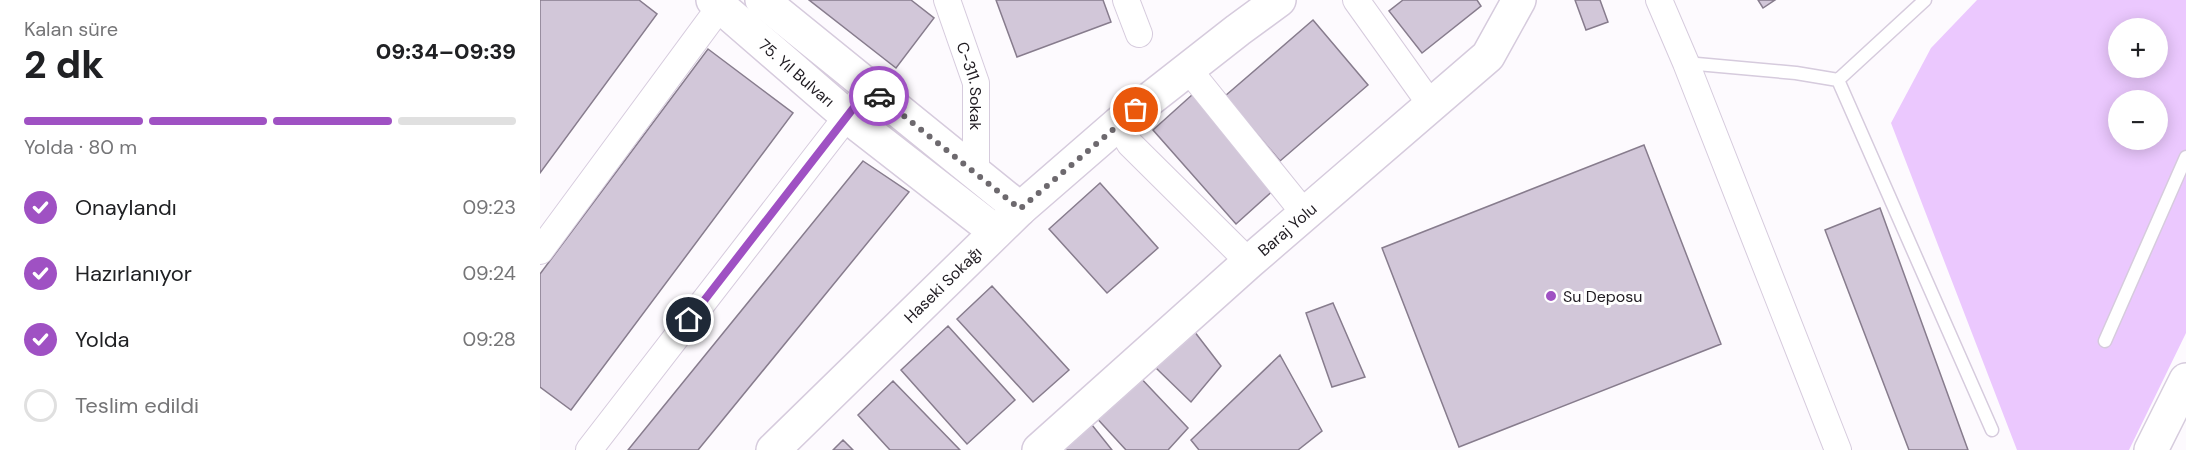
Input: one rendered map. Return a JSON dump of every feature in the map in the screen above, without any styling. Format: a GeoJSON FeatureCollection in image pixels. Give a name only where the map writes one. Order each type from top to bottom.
{"type":"FeatureCollection","features":[{"type":"Feature","properties":{"kind":"main road","name":"75. Yıl Bulvarı"},"geometry":{"type":"LineString","coordinates":[[762,0],[1020,209]]}},
{"type":"Feature","properties":{"kind":"main road","name":"Haseki Sokağı"},"geometry":{"type":"LineString","coordinates":[[773,450],[1020,209],[1118,124],[1279,0]]}},
{"type":"Feature","properties":{"kind":"main road","name":"Baraj Yolu"},"geometry":{"type":"LineString","coordinates":[[1039,450],[1249,262],[1488,56],[1519,0]]}},
{"type":"Feature","properties":{"kind":"main road","name":"75. Yıl Bulvarı"},"geometry":{"type":"LineString","coordinates":[[720,2],[847,116],[996,232]]}},
{"type":"Feature","properties":{"kind":"main road"},"geometry":{"type":"LineString","coordinates":[[2151,450],[2186,380]]}},
{"type":"Feature","properties":{"kind":"main road"},"geometry":{"type":"LineString","coordinates":[[2163,450],[2186,393]]}},
{"type":"Feature","properties":{"kind":"street","name":"C-311. Sokak"},"geometry":{"type":"LineString","coordinates":[[946,0],[976,83],[976,175]]}},
{"type":"Feature","properties":{"kind":"street"},"geometry":{"type":"LineString","coordinates":[[1126,0],[1139,34]]}},
{"type":"Feature","properties":{"kind":"street"},"geometry":{"type":"LineString","coordinates":[[1356,0],[1431,105]]}},
{"type":"Feature","properties":{"kind":"street"},"geometry":{"type":"LineString","coordinates":[[1659,0],[1686,63],[1838,450]]}},
{"type":"Feature","properties":{"kind":"street"},"geometry":{"type":"LineString","coordinates":[[540,251],[720,2]]}},
{"type":"Feature","properties":{"kind":"street"},"geometry":{"type":"LineString","coordinates":[[1188,69],[1305,214]]}},
{"type":"Feature","properties":{"kind":"street"},"geometry":{"type":"LineString","coordinates":[[589,450],[869,88]]}},
{"type":"Feature","properties":{"kind":"street"},"geometry":{"type":"LineString","coordinates":[[1118,124],[1130,144],[1249,262]]}},
{"type":"Feature","properties":{"kind":"lane"},"geometry":{"type":"LineString","coordinates":[[1838,80],[1925,0]]}},
{"type":"Feature","properties":{"kind":"lane"},"geometry":{"type":"LineString","coordinates":[[1686,63],[1796,73],[1838,80]]}},
{"type":"Feature","properties":{"kind":"lane"},"geometry":{"type":"LineString","coordinates":[[1838,80],[1992,430]]}},
{"type":"Feature","properties":{"kind":"lane"},"geometry":{"type":"LineString","coordinates":[[2105,341],[2186,157]]}},
{"type":"Feature","properties":{"kind":"shaded area"},"geometry":{"type":"Polygon","coordinates":[[[1977,0],[2186,0],[2186,333],[2129,450],[2017,450],[1891,123],[1931,48],[1977,0]]]}},
{"type":"Feature","properties":{"kind":"building"},"geometry":{"type":"Polygon","coordinates":[[[540,0],[639,0],[657,14],[540,173],[540,0]]]}},
{"type":"Feature","properties":{"kind":"building"},"geometry":{"type":"Polygon","coordinates":[[[809,0],[911,0],[934,18],[896,68],[809,0]]]}},
{"type":"Feature","properties":{"kind":"building"},"geometry":{"type":"Polygon","coordinates":[[[996,0],[1103,0],[1111,22],[1017,57],[996,0]]]}},
{"type":"Feature","properties":{"kind":"building"},"geometry":{"type":"Polygon","coordinates":[[[1403,0],[1477,0],[1481,6],[1422,53],[1389,11],[1403,0]]]}},
{"type":"Feature","properties":{"kind":"building"},"geometry":{"type":"Polygon","coordinates":[[[1575,0],[1600,0],[1608,22],[1586,30],[1575,0]]]}},
{"type":"Feature","properties":{"kind":"building"},"geometry":{"type":"Polygon","coordinates":[[[1758,0],[1775,0],[1763,8],[1758,0]]]}},
{"type":"Feature","properties":{"kind":"building"},"geometry":{"type":"Polygon","coordinates":[[[1313,20],[1368,85],[1280,161],[1225,96],[1313,20]]]}},
{"type":"Feature","properties":{"kind":"building"},"geometry":{"type":"Polygon","coordinates":[[[708,49],[793,113],[571,410],[540,387],[540,274],[708,49]]]}},
{"type":"Feature","properties":{"kind":"building"},"geometry":{"type":"Polygon","coordinates":[[[1193,94],[1276,188],[1236,224],[1153,130],[1193,94]]]}},
{"type":"Feature","properties":{"kind":"building","name":"Su Deposu"},"geometry":{"type":"Polygon","coordinates":[[[1644,145],[1721,344],[1459,447],[1382,248],[1644,145]]]}},
{"type":"Feature","properties":{"kind":"building"},"geometry":{"type":"Polygon","coordinates":[[[863,161],[909,192],[698,450],[628,450],[863,161]]]}},
{"type":"Feature","properties":{"kind":"building"},"geometry":{"type":"Polygon","coordinates":[[[1100,183],[1158,248],[1107,293],[1049,229],[1100,183]]]}},
{"type":"Feature","properties":{"kind":"building"},"geometry":{"type":"Polygon","coordinates":[[[1880,208],[1968,450],[1909,450],[1825,230],[1880,208]]]}},
{"type":"Feature","properties":{"kind":"building"},"geometry":{"type":"Polygon","coordinates":[[[992,286],[1069,370],[1033,402],[957,319],[992,286]]]}},
{"type":"Feature","properties":{"kind":"building"},"geometry":{"type":"Polygon","coordinates":[[[1333,303],[1365,377],[1332,387],[1306,313],[1333,303]]]}},
{"type":"Feature","properties":{"kind":"building"},"geometry":{"type":"Polygon","coordinates":[[[948,326],[1015,400],[967,444],[901,370],[948,326]]]}},
{"type":"Feature","properties":{"kind":"building"},"geometry":{"type":"Polygon","coordinates":[[[1194,331],[1221,366],[1191,402],[1155,367],[1194,331]]]}},
{"type":"Feature","properties":{"kind":"building"},"geometry":{"type":"Polygon","coordinates":[[[1280,355],[1322,431],[1298,450],[1199,450],[1191,440],[1280,355]]]}},
{"type":"Feature","properties":{"kind":"building"},"geometry":{"type":"Polygon","coordinates":[[[1136,373],[1188,428],[1168,450],[1126,450],[1093,414],[1136,373]]]}},
{"type":"Feature","properties":{"kind":"building"},"geometry":{"type":"Polygon","coordinates":[[[893,381],[960,450],[890,450],[858,415],[893,381]]]}},
{"type":"Feature","properties":{"kind":"building"},"geometry":{"type":"Polygon","coordinates":[[[1088,420],[1112,450],[1055,450],[1088,420]]]}},
{"type":"Feature","properties":{"kind":"building"},"geometry":{"type":"Polygon","coordinates":[[[843,440],[853,450],[833,450],[843,440]]]}},
{"type":"Feature","properties":{"kind":"way so far"},"geometry":{"type":"LineString","coordinates":[[879,96],[1020,209],[1136,110]]}},
{"type":"Feature","properties":{"kind":"place","name":"Su Deposu"},"geometry":{"type":"Point","coordinates":[1551,296]}},
{"type":"Feature","properties":{"kind":"route"},"geometry":{"type":"LineString","coordinates":[[689,320],[869,88],[879,96]]}}]}
